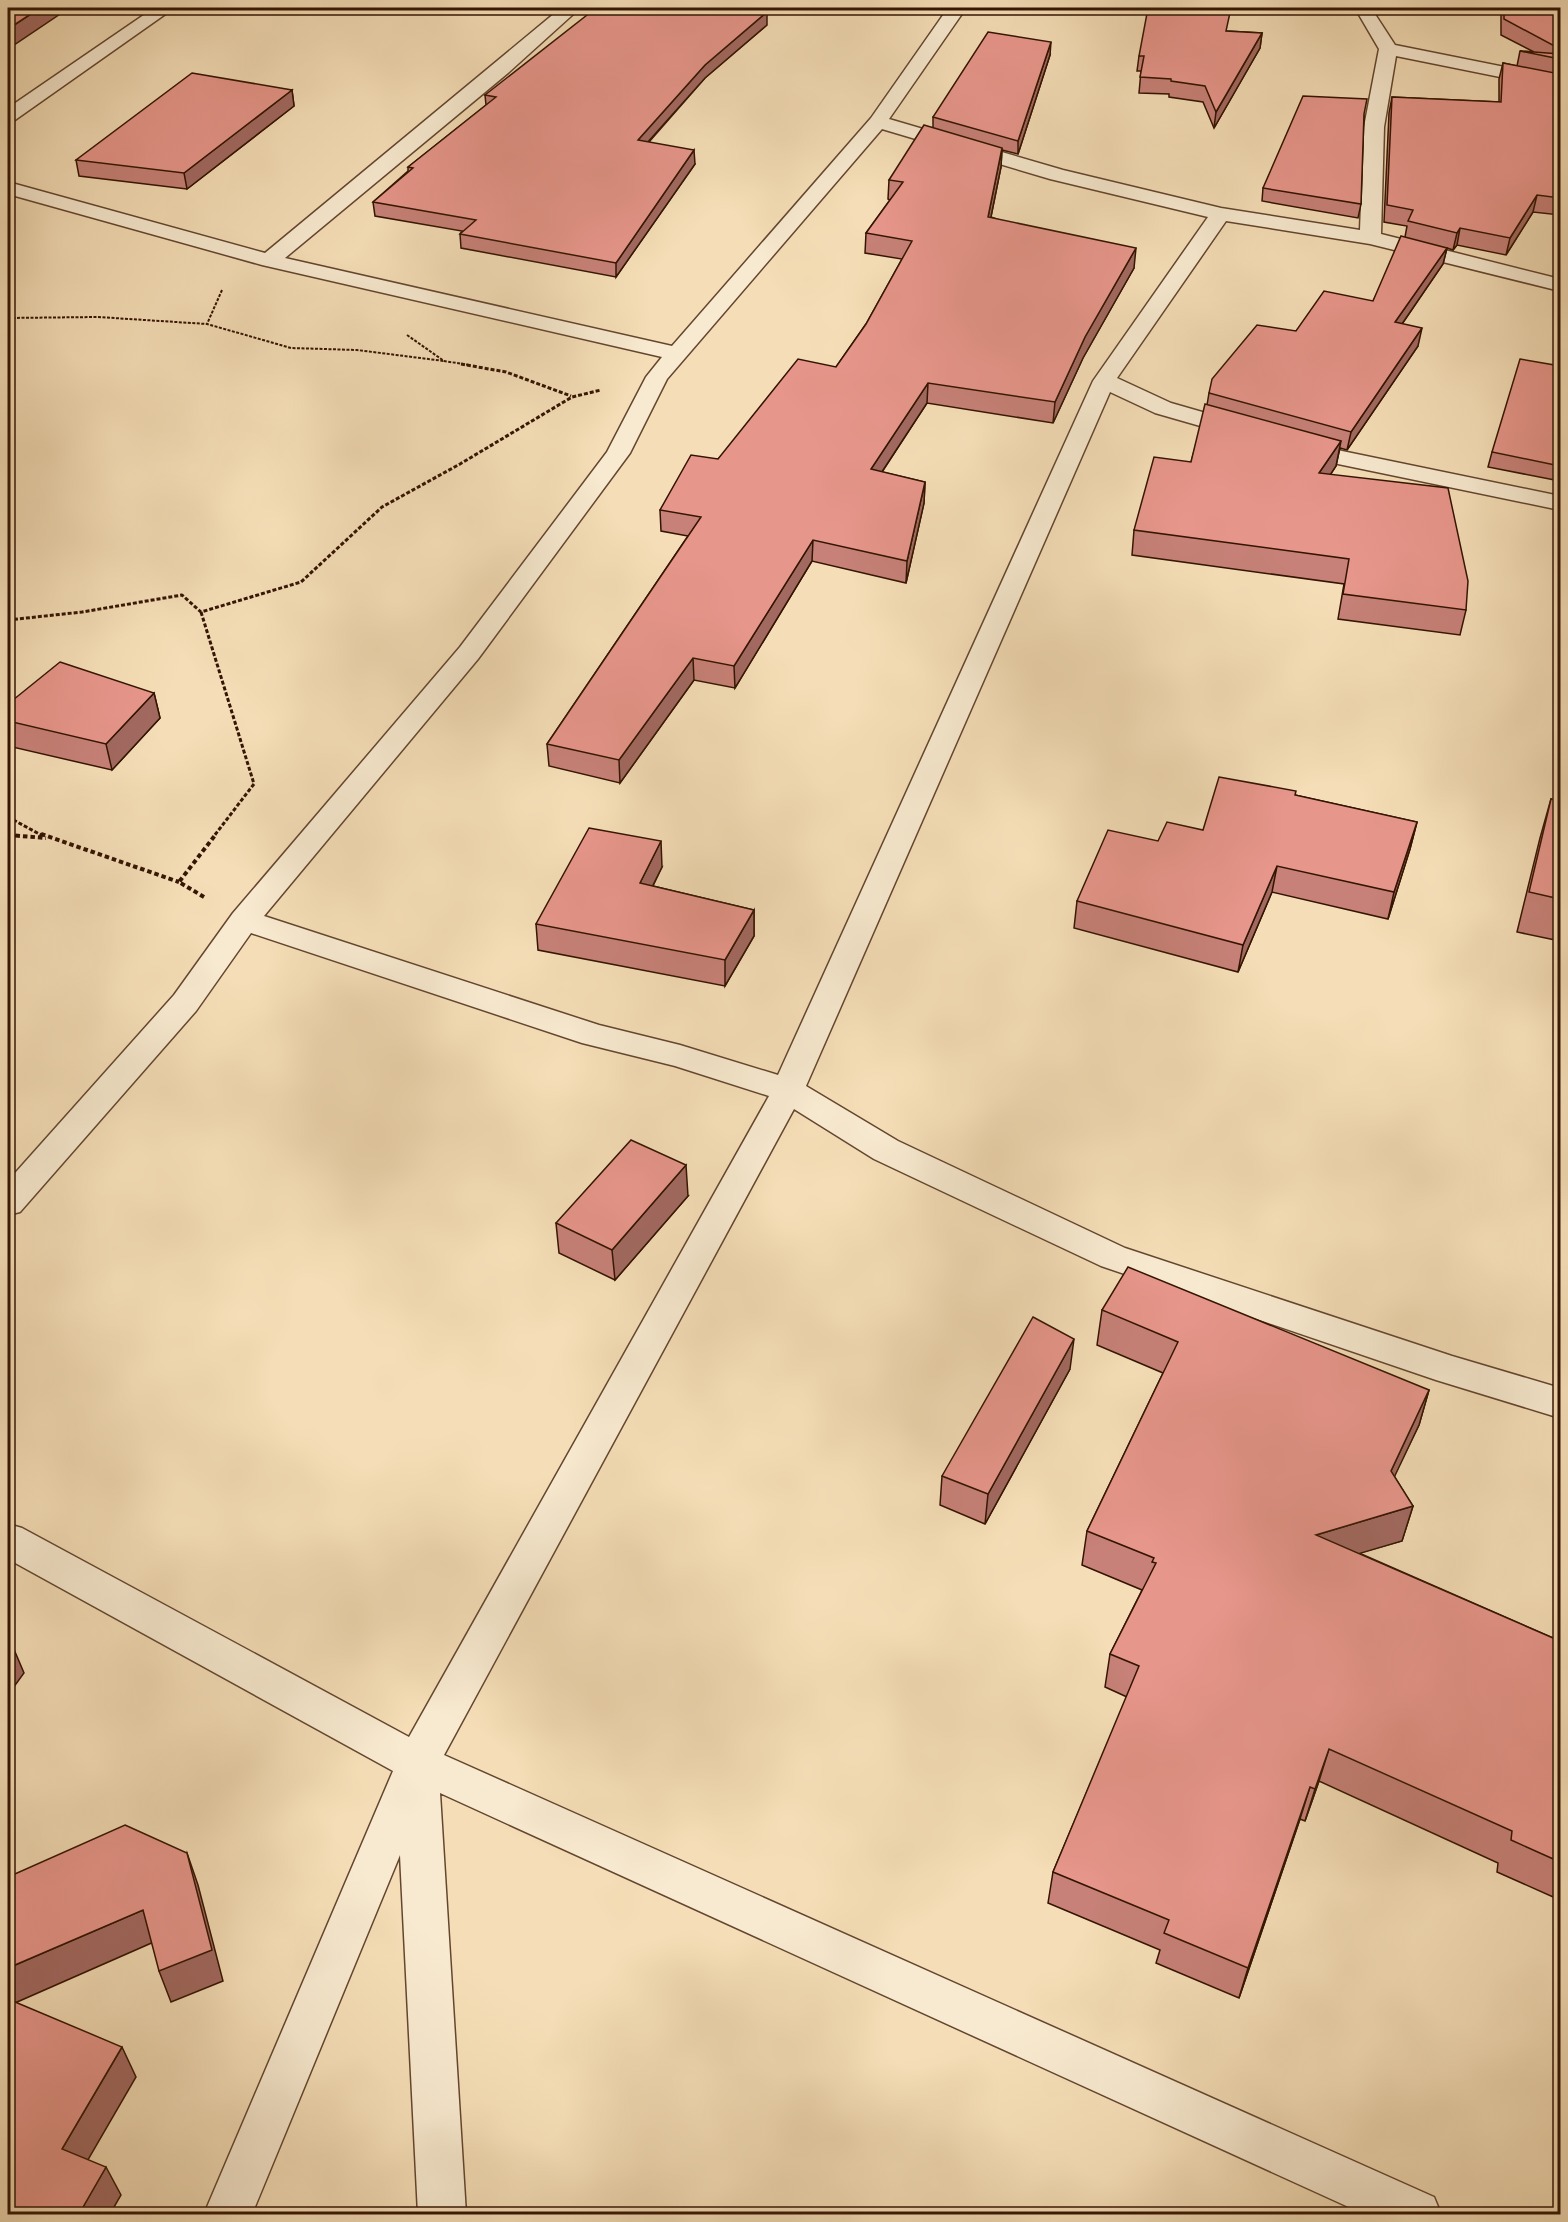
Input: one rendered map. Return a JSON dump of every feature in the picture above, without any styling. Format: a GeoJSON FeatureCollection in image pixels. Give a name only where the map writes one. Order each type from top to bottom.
{"type":"FeatureCollection","features":[{"type":"Feature","properties":{"kind":"street"},"geometry":{"type":"LineString","coordinates":[[8,116],[165,8]]}},
{"type":"Feature","properties":{"kind":"street"},"geometry":{"type":"LineString","coordinates":[[269,261],[501,69],[571,8]]}},
{"type":"Feature","properties":{"kind":"street"},"geometry":{"type":"LineString","coordinates":[[8,1203],[185,1003],[244,920],[469,653],[618,453],[657,377],[878,122],[957,8]]}},
{"type":"Feature","properties":{"kind":"street"},"geometry":{"type":"LineString","coordinates":[[1363,8],[1388,49],[1374,127],[1370,238]]}},
{"type":"Feature","properties":{"kind":"street"},"geometry":{"type":"LineString","coordinates":[[1388,49],[1560,83]]}},
{"type":"Feature","properties":{"kind":"street"},"geometry":{"type":"LineString","coordinates":[[878,122],[1057,175],[1221,214],[1370,238],[1560,285]]}},
{"type":"Feature","properties":{"kind":"street"},"geometry":{"type":"LineString","coordinates":[[8,189],[269,261],[679,354]]}},
{"type":"Feature","properties":{"kind":"street"},"geometry":{"type":"LineString","coordinates":[[228,2214],[417,1763],[788,1090],[1104,381],[1221,214]]}},
{"type":"Feature","properties":{"kind":"street"},"geometry":{"type":"LineString","coordinates":[[1104,381],[1163,408],[1338,458],[1560,503]]}},
{"type":"Feature","properties":{"kind":"street"},"geometry":{"type":"LineString","coordinates":[[244,920],[593,1035],[680,1056],[788,1090],[886,1150],[1113,1257],[1449,1370],[1560,1403]]}},
{"type":"Feature","properties":{"kind":"street"},"geometry":{"type":"LineString","coordinates":[[8,1540],[417,1763],[1417,2214]]}},
{"type":"Feature","properties":{"kind":"street"},"geometry":{"type":"LineString","coordinates":[[417,1763],[442,2214]]}},
{"type":"Feature","properties":{"kind":"path"},"geometry":{"type":"LineString","coordinates":[[207,324],[239,253]]}},
{"type":"Feature","properties":{"kind":"path"},"geometry":{"type":"LineString","coordinates":[[421,296],[412,307],[407,336],[444,361]]}},
{"type":"Feature","properties":{"kind":"path"},"geometry":{"type":"LineString","coordinates":[[8,318],[98,317],[207,324],[291,348],[357,350],[444,361],[506,372],[572,397]]}},
{"type":"Feature","properties":{"kind":"path"},"geometry":{"type":"LineString","coordinates":[[201,612],[301,582],[382,507],[460,464],[572,397],[657,377]]}},
{"type":"Feature","properties":{"kind":"path"},"geometry":{"type":"LineString","coordinates":[[8,620],[82,612],[182,595],[201,612],[254,784],[179,882]]}},
{"type":"Feature","properties":{"kind":"path"},"geometry":{"type":"LineString","coordinates":[[8,817],[48,838],[179,882],[244,920]]}},
{"type":"Feature","properties":{"kind":"path"},"geometry":{"type":"LineString","coordinates":[[8,835],[48,838]]}},
{"type":"Feature","properties":{"kind":"building"},"geometry":{"type":"Polygon","coordinates":[[[8,8],[40,8],[8,29],[8,8]]]}},
{"type":"Feature","properties":{"kind":"building"},"geometry":{"type":"Polygon","coordinates":[[[596,8],[737,8],[767,12],[705,65],[638,140],[694,150],[616,263],[460,234],[476,220],[373,202],[413,168],[408,167],[496,97],[485,95],[596,8]]]}},
{"type":"Feature","properties":{"kind":"building"},"geometry":{"type":"Polygon","coordinates":[[[1148,8],[1231,8],[1226,31],[1262,33],[1216,112],[1205,86],[1171,81],[1171,79],[1140,77],[1144,56],[1139,56],[1148,8]]]}},
{"type":"Feature","properties":{"kind":"building"},"geometry":{"type":"Polygon","coordinates":[[[1504,8],[1560,8],[1560,49],[1504,19],[1504,8]]]}},
{"type":"Feature","properties":{"kind":"building"},"geometry":{"type":"Polygon","coordinates":[[[988,32],[1051,42],[1018,141],[933,117],[988,32]]]}},
{"type":"Feature","properties":{"kind":"building"},"geometry":{"type":"Polygon","coordinates":[[[1520,51],[1560,54],[1560,59],[1520,51]]]}},
{"type":"Feature","properties":{"kind":"building"},"geometry":{"type":"Polygon","coordinates":[[[1503,63],[1560,74],[1560,198],[1537,195],[1510,238],[1460,228],[1457,233],[1408,221],[1413,210],[1387,205],[1392,97],[1501,102],[1503,63]]]}},
{"type":"Feature","properties":{"kind":"building"},"geometry":{"type":"Polygon","coordinates":[[[192,73],[292,90],[184,173],[76,160],[192,73]]]}},
{"type":"Feature","properties":{"kind":"building"},"geometry":{"type":"Polygon","coordinates":[[[1303,96],[1367,99],[1364,114],[1361,204],[1263,188],[1303,96]]]}},
{"type":"Feature","properties":{"kind":"building"},"geometry":{"type":"Polygon","coordinates":[[[924,125],[1002,148],[988,217],[1136,248],[1085,337],[1055,402],[928,383],[871,469],[925,482],[907,561],[813,540],[734,666],[693,658],[619,760],[547,744],[701,517],[660,510],[691,455],[718,459],[798,359],[836,367],[866,324],[912,241],[866,233],[903,182],[889,180],[924,125]]]}},
{"type":"Feature","properties":{"kind":"building"},"geometry":{"type":"Polygon","coordinates":[[[1401,236],[1447,248],[1395,322],[1422,328],[1351,432],[1209,393],[1212,379],[1257,325],[1296,331],[1324,291],[1373,301],[1401,236]]]}},
{"type":"Feature","properties":{"kind":"building"},"geometry":{"type":"Polygon","coordinates":[[[1520,359],[1560,366],[1560,466],[1492,452],[1520,359]]]}},
{"type":"Feature","properties":{"kind":"building"},"geometry":{"type":"Polygon","coordinates":[[[1205,404],[1341,441],[1319,473],[1448,488],[1468,581],[1466,610],[1343,594],[1349,559],[1134,530],[1154,457],[1191,462],[1205,404]]]}},
{"type":"Feature","properties":{"kind":"building"},"geometry":{"type":"Polygon","coordinates":[[[60,662],[154,693],[106,744],[8,721],[8,704],[60,662]]]}},
{"type":"Feature","properties":{"kind":"building"},"geometry":{"type":"Polygon","coordinates":[[[1219,777],[1296,791],[1295,795],[1417,822],[1394,892],[1277,866],[1243,945],[1077,901],[1108,830],[1158,841],[1167,822],[1203,830],[1219,777]]]}},
{"type":"Feature","properties":{"kind":"building"},"geometry":{"type":"Polygon","coordinates":[[[1551,799],[1560,801],[1560,899],[1529,892],[1551,799]]]}},
{"type":"Feature","properties":{"kind":"building"},"geometry":{"type":"Polygon","coordinates":[[[589,828],[661,841],[640,883],[754,910],[725,960],[536,924],[589,828]]]}},
{"type":"Feature","properties":{"kind":"building"},"geometry":{"type":"Polygon","coordinates":[[[631,1140],[686,1165],[612,1250],[556,1223],[631,1140]]]}},
{"type":"Feature","properties":{"kind":"building"},"geometry":{"type":"Polygon","coordinates":[[[1128,1267],[1429,1390],[1391,1471],[1413,1506],[1316,1535],[1560,1641],[1560,1862],[1511,1840],[1512,1831],[1329,1749],[1315,1789],[1310,1787],[1248,1968],[1164,1933],[1169,1920],[1053,1872],[1139,1666],[1110,1654],[1156,1563],[1152,1562],[1154,1558],[1087,1531],[1178,1342],[1102,1310],[1128,1267]]]}},
{"type":"Feature","properties":{"kind":"building"},"geometry":{"type":"Polygon","coordinates":[[[1033,1317],[1074,1339],[988,1494],[942,1476],[1033,1317]]]}},
{"type":"Feature","properties":{"kind":"building"},"geometry":{"type":"Polygon","coordinates":[[[8,1644],[13,1647],[8,1655],[8,1644]]]}},
{"type":"Feature","properties":{"kind":"building"},"geometry":{"type":"Polygon","coordinates":[[[125,1825],[187,1853],[212,1950],[159,1971],[143,1910],[8,1968],[8,1877],[125,1825]]]}},
{"type":"Feature","properties":{"kind":"building"},"geometry":{"type":"Polygon","coordinates":[[[8,1999],[122,2047],[62,2149],[106,2167],[79,2214],[8,2214],[8,1999]]]}}]}
